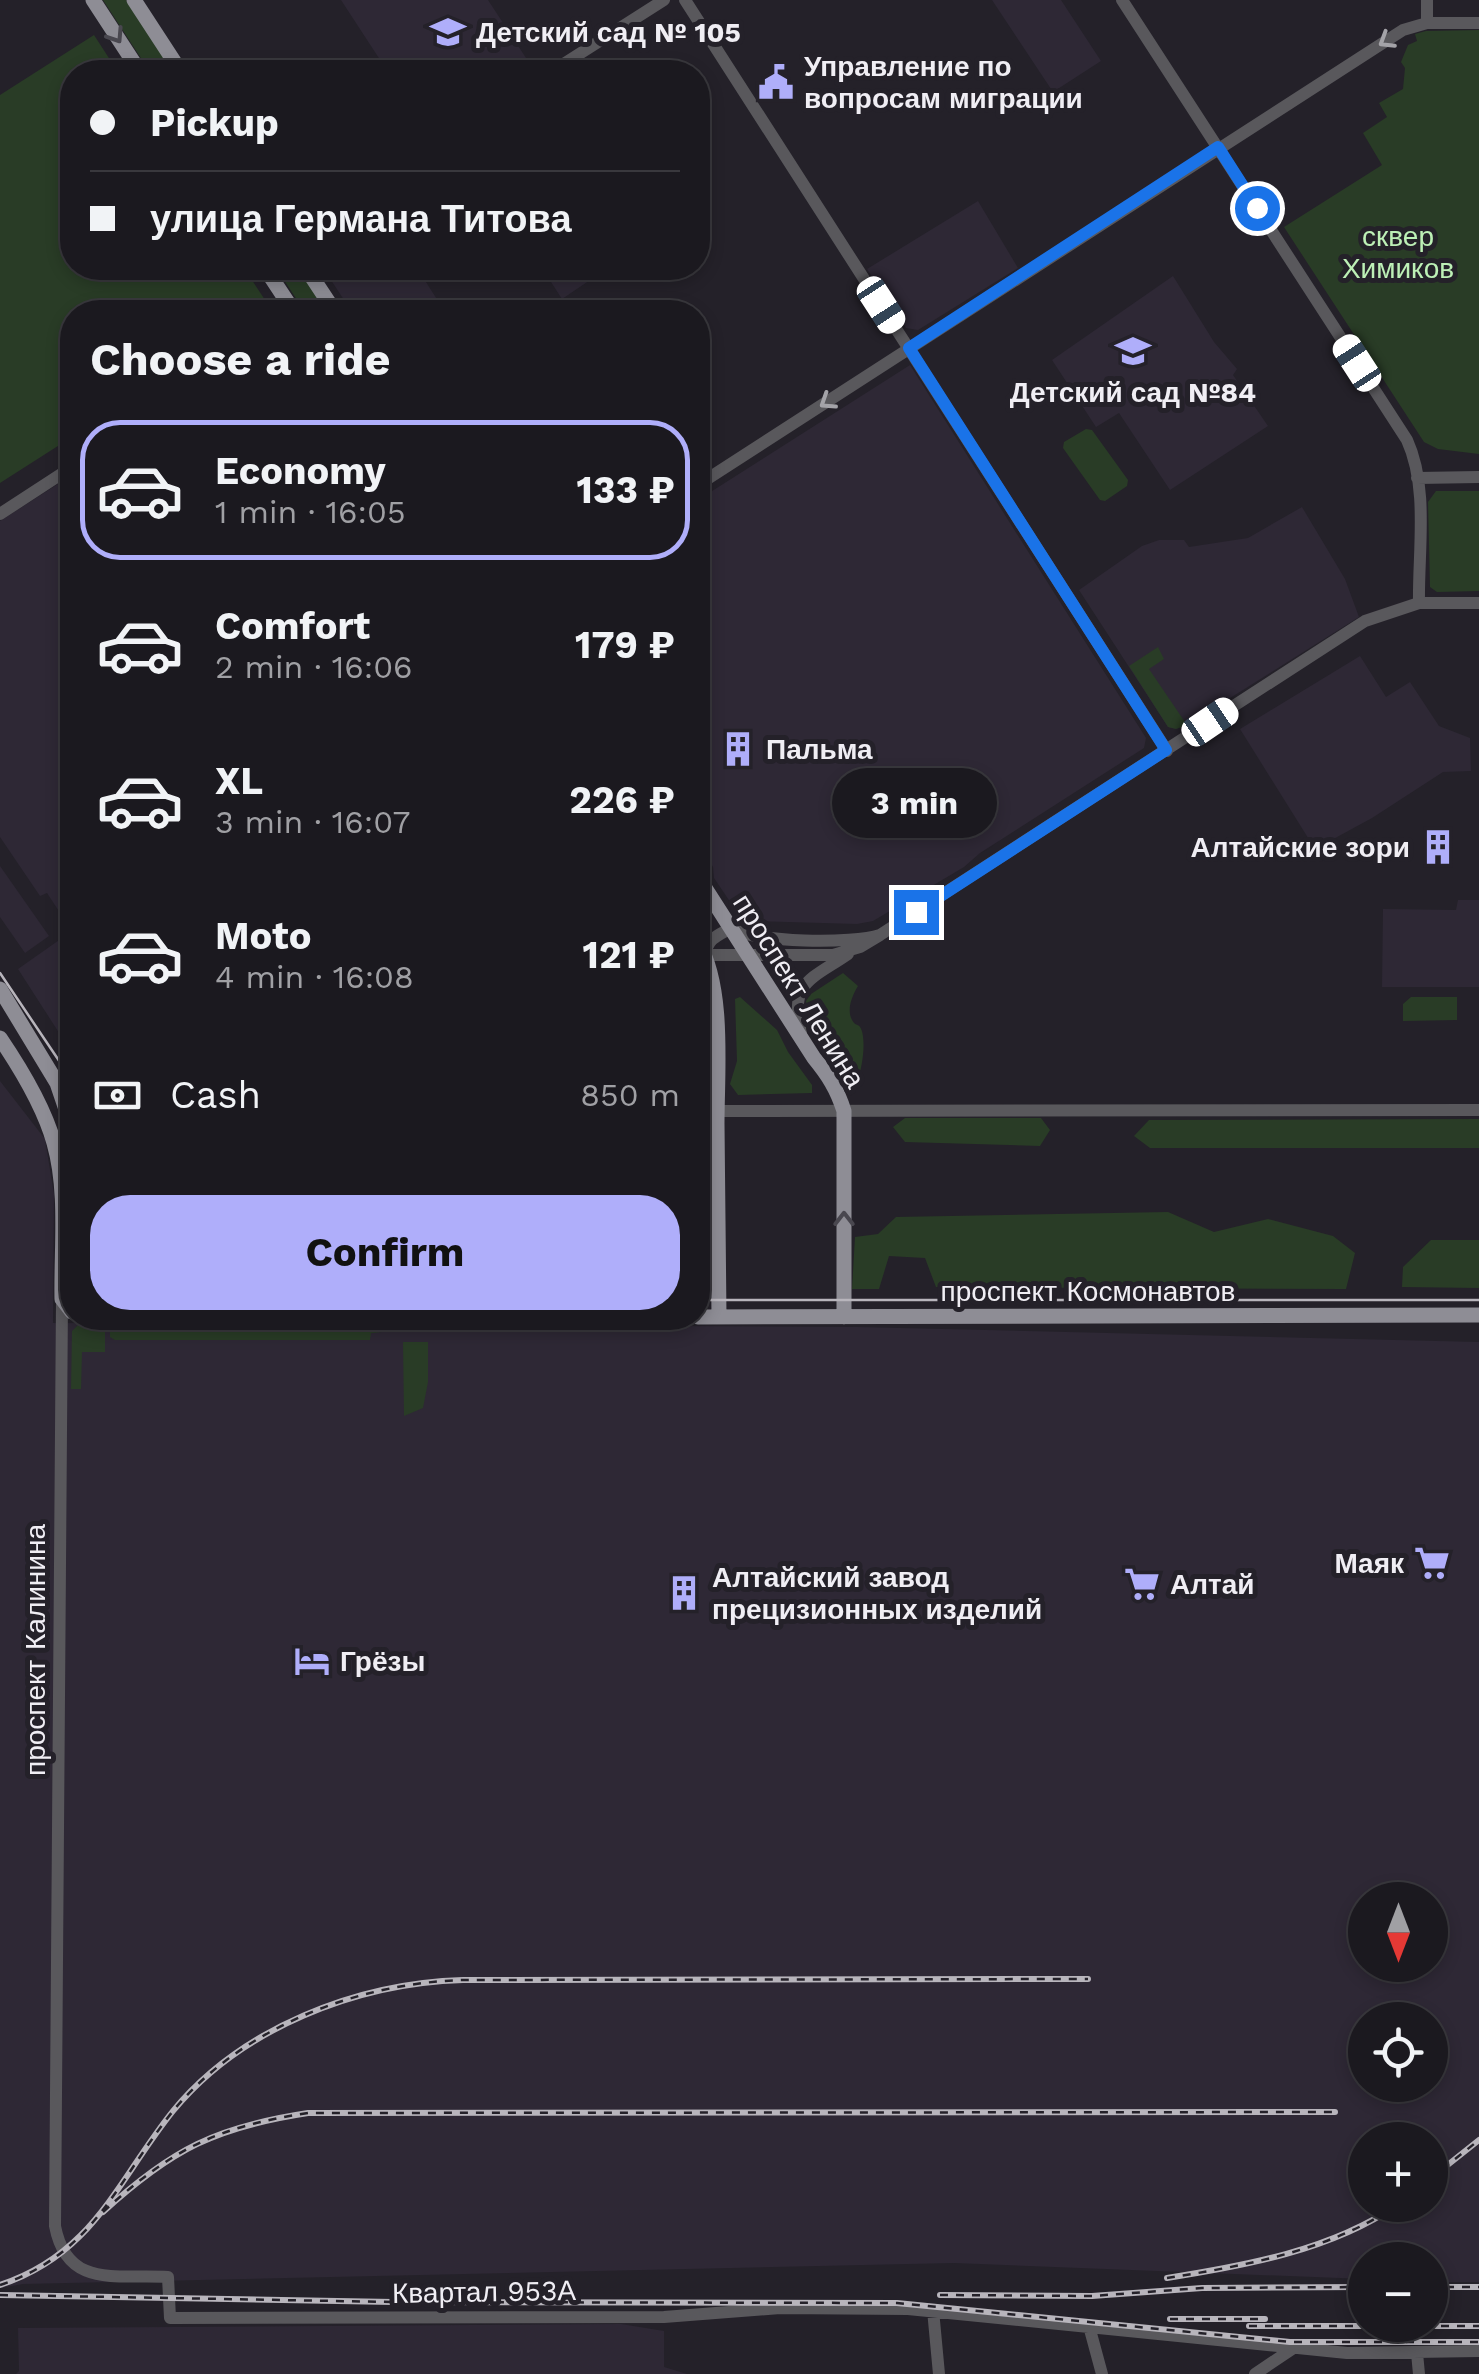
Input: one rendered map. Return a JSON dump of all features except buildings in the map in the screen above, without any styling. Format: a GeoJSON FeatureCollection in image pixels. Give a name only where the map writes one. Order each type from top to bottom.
{"type":"FeatureCollection","features":[{"type":"Feature","properties":{"kind":"main road"},"geometry":{"type":"LineString","coordinates":[[93,0],[132,60]]}},
{"type":"Feature","properties":{"kind":"main road"},"geometry":{"type":"LineString","coordinates":[[134,0],[173,60]]}},
{"type":"Feature","properties":{"kind":"main road","name":"проспект Ленина"},"geometry":{"type":"LineString","coordinates":[[710,896],[833,1081],[844,1110],[844,1317]]}},
{"type":"Feature","properties":{"kind":"main road"},"geometry":{"type":"LineString","coordinates":[[710,989],[717,1111],[719,1317]]}},
{"type":"Feature","properties":{"kind":"main road"},"geometry":{"type":"LineString","coordinates":[[0,990],[60,1087]]}},
{"type":"Feature","properties":{"kind":"main road"},"geometry":{"type":"LineString","coordinates":[[2,1042],[28,1030]]}},
{"type":"Feature","properties":{"kind":"main road","name":"проспект Калинина"},"geometry":{"type":"LineString","coordinates":[[2,1042],[41,1111],[54,1144],[60,1192]]}},
{"type":"Feature","properties":{"kind":"main road","name":"проспект Космонавтов"},"geometry":{"type":"LineString","coordinates":[[710,1317],[1479,1316]]}},
{"type":"Feature","properties":{"kind":"street"},"geometry":{"type":"LineString","coordinates":[[570,60],[664,0]]}},
{"type":"Feature","properties":{"kind":"street"},"geometry":{"type":"LineString","coordinates":[[685,0],[1166,750]]}},
{"type":"Feature","properties":{"kind":"street"},"geometry":{"type":"LineString","coordinates":[[1122,0],[1407,440],[1418,478],[1419,603]]}},
{"type":"Feature","properties":{"kind":"street"},"geometry":{"type":"LineString","coordinates":[[1427,0],[1428,23]]}},
{"type":"Feature","properties":{"kind":"street"},"geometry":{"type":"LineString","coordinates":[[710,477],[1403,30],[1428,23],[1479,23]]}},
{"type":"Feature","properties":{"kind":"street"},"geometry":{"type":"LineString","coordinates":[[0,514],[60,475]]}},
{"type":"Feature","properties":{"kind":"street"},"geometry":{"type":"LineString","coordinates":[[1418,478],[1479,477]]}},
{"type":"Feature","properties":{"kind":"street"},"geometry":{"type":"LineString","coordinates":[[803,1040],[795,1004],[799,991],[860,947],[1365,621],[1419,603],[1479,603]]}},
{"type":"Feature","properties":{"kind":"street"},"geometry":{"type":"LineString","coordinates":[[710,941],[731,928],[750,936],[814,940],[857,941],[880,935]]}},
{"type":"Feature","properties":{"kind":"street"},"geometry":{"type":"LineString","coordinates":[[710,950],[750,957],[833,955],[860,947]]}},
{"type":"Feature","properties":{"kind":"street"},"geometry":{"type":"LineString","coordinates":[[710,1111],[1479,1110]]}},
{"type":"Feature","properties":{"kind":"street"},"geometry":{"type":"LineString","coordinates":[[41,1111],[60,1114]]}},
{"type":"Feature","properties":{"kind":"street","name":"проспект Калинина"},"geometry":{"type":"LineString","coordinates":[[67,1330],[55,2226],[62,2253],[77,2268]]}},
{"type":"Feature","properties":{"kind":"street","name":"Квартал 953А"},"geometry":{"type":"LineString","coordinates":[[77,2268],[100,2274],[168,2277],[170,2318],[664,2317],[780,2308],[933,2310],[1347,2353],[1479,2351]]}},
{"type":"Feature","properties":{"kind":"street"},"geometry":{"type":"LineString","coordinates":[[933,2310],[939,2374]]}},
{"type":"Feature","properties":{"kind":"street"},"geometry":{"type":"LineString","coordinates":[[1089,2326],[1102,2374]]}},
{"type":"Feature","properties":{"kind":"street"},"geometry":{"type":"LineString","coordinates":[[1255,2374],[1295,2347]]}},
{"type":"Feature","properties":{"kind":"street"},"geometry":{"type":"LineString","coordinates":[[1417,2354],[1419,2374]]}},
{"type":"Feature","properties":{"kind":"shaded area","name":"Детский сад № 105"},"geometry":{"type":"Polygon","coordinates":[[[341,0],[488,0],[527,60],[380,60],[341,0]]]}},
{"type":"Feature","properties":{"kind":"shaded area"},"geometry":{"type":"Polygon","coordinates":[[[992,0],[1061,0],[1101,61],[1053,92],[992,0]]]}},
{"type":"Feature","properties":{"kind":"shaded area"},"geometry":{"type":"Polygon","coordinates":[[[978,201],[1018,268],[918,330],[906,328],[867,269],[978,201]]]}},
{"type":"Feature","properties":{"kind":"shaded area"},"geometry":{"type":"Polygon","coordinates":[[[1173,276],[1214,342],[1237,369],[1233,375],[1268,426],[1170,490],[1119,413],[1096,427],[1052,360],[1173,276]]]}},
{"type":"Feature","properties":{"kind":"shaded area"},"geometry":{"type":"Polygon","coordinates":[[[331,280],[425,280],[437,300],[344,300],[331,280]]]}},
{"type":"Feature","properties":{"kind":"shaded area"},"geometry":{"type":"Polygon","coordinates":[[[550,280],[590,280],[562,299],[550,280]]]}},
{"type":"Feature","properties":{"kind":"shaded area"},"geometry":{"type":"Polygon","coordinates":[[[910,365],[1146,738],[1144,748],[964,867],[873,921],[757,921],[739,915],[714,878],[710,862],[710,492],[910,365]]]}},
{"type":"Feature","properties":{"kind":"shaded area"},"geometry":{"type":"Polygon","coordinates":[[[60,483],[60,913],[47,893],[40,896],[0,837],[0,521],[60,483]]]}},
{"type":"Feature","properties":{"kind":"shaded area"},"geometry":{"type":"Polygon","coordinates":[[[1302,507],[1345,579],[1359,617],[1187,725],[1168,727],[1079,590],[1142,546],[1159,540],[1184,540],[1189,547],[1248,538],[1302,507]]]}},
{"type":"Feature","properties":{"kind":"shaded area"},"geometry":{"type":"Polygon","coordinates":[[[1360,656],[1386,697],[1410,682],[1439,726],[1470,738],[1471,771],[1443,772],[1315,849],[1240,729],[1360,656]]]}},
{"type":"Feature","properties":{"kind":"shaded area"},"geometry":{"type":"Polygon","coordinates":[[[0,866],[49,936],[25,953],[0,917],[0,866]]]}},
{"type":"Feature","properties":{"kind":"shaded area"},"geometry":{"type":"Polygon","coordinates":[[[1458,900],[1479,900],[1479,987],[1382,987],[1383,909],[1456,910],[1458,900]]]}},
{"type":"Feature","properties":{"kind":"shaded area"},"geometry":{"type":"Polygon","coordinates":[[[60,939],[60,1034],[18,969],[60,939]]]}},
{"type":"Feature","properties":{"kind":"shaded area"},"geometry":{"type":"Polygon","coordinates":[[[0,1081],[45,1139],[54,1194],[53,1323],[60,1323],[60,1330],[858,1327],[1479,1342],[1479,2282],[1448,2282],[1448,2242],[1348,2242],[1348,2278],[954,2263],[23,2284],[0,2288],[0,1081]]]}},
{"type":"Feature","properties":{"kind":"shaded area"},"geometry":{"type":"Polygon","coordinates":[[[621,2324],[664,2331],[664,2367],[687,2374],[16,2374],[18,2328],[621,2324]]]}},
{"type":"Feature","properties":{"kind":"green space"},"geometry":{"type":"Polygon","coordinates":[[[103,0],[126,0],[165,60],[142,60],[103,0]]]}},
{"type":"Feature","properties":{"kind":"green space","name":"сквер Химиков"},"geometry":{"type":"Polygon","coordinates":[[[1479,30],[1479,454],[1438,449],[1424,442],[1284,227],[1382,165],[1363,133],[1387,117],[1379,103],[1403,89],[1405,68],[1401,62],[1408,45],[1417,41],[1415,34],[1479,30]]]}},
{"type":"Feature","properties":{"kind":"green space"},"geometry":{"type":"Polygon","coordinates":[[[94,35],[110,60],[60,60],[60,280],[252,280],[265,300],[60,300],[60,445],[0,483],[0,95],[94,35]]]}},
{"type":"Feature","properties":{"kind":"green space"},"geometry":{"type":"Polygon","coordinates":[[[284,280],[307,280],[321,300],[297,300],[284,280]]]}},
{"type":"Feature","properties":{"kind":"green space"},"geometry":{"type":"Polygon","coordinates":[[[1086,429],[1092,430],[1128,480],[1127,486],[1105,501],[1100,500],[1063,448],[1064,442],[1086,429]]]}},
{"type":"Feature","properties":{"kind":"green space"},"geometry":{"type":"Polygon","coordinates":[[[1436,491],[1479,491],[1479,591],[1437,592],[1430,587],[1428,502],[1436,491]]]}},
{"type":"Feature","properties":{"kind":"green space"},"geometry":{"type":"Polygon","coordinates":[[[1158,647],[1164,659],[1149,669],[1187,725],[1176,729],[1168,727],[1129,666],[1158,647]]]}},
{"type":"Feature","properties":{"kind":"green space"},"geometry":{"type":"Polygon","coordinates":[[[843,973],[858,986],[850,1014],[860,1027],[863,1040],[861,1069],[853,1089],[842,1081],[828,1048],[811,1037],[804,1024],[808,1017],[806,1001],[811,994],[843,973]]]}},
{"type":"Feature","properties":{"kind":"green space"},"geometry":{"type":"Polygon","coordinates":[[[740,997],[777,1030],[812,1085],[812,1093],[738,1095],[730,1084],[737,1061],[735,999],[740,997]]]}},
{"type":"Feature","properties":{"kind":"green space"},"geometry":{"type":"Polygon","coordinates":[[[1411,997],[1457,997],[1457,1020],[1403,1021],[1403,1004],[1411,997]]]}},
{"type":"Feature","properties":{"kind":"green space"},"geometry":{"type":"Polygon","coordinates":[[[905,1118],[1041,1118],[1050,1130],[1040,1146],[905,1142],[893,1127],[905,1118]]]}},
{"type":"Feature","properties":{"kind":"green space"},"geometry":{"type":"Polygon","coordinates":[[[1479,1119],[1479,1148],[1150,1148],[1134,1136],[1149,1120],[1479,1119]]]}},
{"type":"Feature","properties":{"kind":"green space"},"geometry":{"type":"Polygon","coordinates":[[[1168,1212],[1214,1232],[1268,1219],[1333,1236],[1355,1253],[1346,1289],[936,1287],[925,1258],[889,1256],[879,1289],[852,1289],[855,1237],[878,1234],[896,1217],[1168,1212]]]}},
{"type":"Feature","properties":{"kind":"green space"},"geometry":{"type":"Polygon","coordinates":[[[1431,1240],[1479,1240],[1479,1288],[1402,1287],[1403,1267],[1431,1240]]]}},
{"type":"Feature","properties":{"kind":"green space"},"geometry":{"type":"Polygon","coordinates":[[[105,1330],[105,1352],[82,1352],[81,1389],[71,1389],[72,1331],[105,1330]]]}},
{"type":"Feature","properties":{"kind":"green space"},"geometry":{"type":"Polygon","coordinates":[[[110,1330],[384,1330],[371,1333],[370,1340],[110,1337],[110,1330]]]}},
{"type":"Feature","properties":{"kind":"green space"},"geometry":{"type":"Polygon","coordinates":[[[403,1342],[428,1342],[428,1382],[423,1408],[404,1416],[403,1342]]]}},
{"type":"Feature","properties":{"kind":"tram line"},"geometry":{"type":"LineString","coordinates":[[0,973],[60,1062]]}},
{"type":"Feature","properties":{"kind":"tram line"},"geometry":{"type":"LineString","coordinates":[[710,1300],[1479,1300]]}},
{"type":"Feature","properties":{"kind":"railway"},"geometry":{"type":"LineString","coordinates":[[0,2285],[59,2255],[81,2235],[173,2111],[232,2056],[267,2034],[343,2001],[383,1990],[463,1980],[1088,1979]]}},
{"type":"Feature","properties":{"kind":"railway"},"geometry":{"type":"LineString","coordinates":[[103,2212],[151,2172],[197,2144],[247,2126],[308,2113],[1335,2112]]}},
{"type":"Feature","properties":{"kind":"railway"},"geometry":{"type":"LineString","coordinates":[[1448,2165],[1479,2140]]}},
{"type":"Feature","properties":{"kind":"railway"},"geometry":{"type":"LineString","coordinates":[[1167,2278],[1286,2254],[1370,2222]]}},
{"type":"Feature","properties":{"kind":"railway"},"geometry":{"type":"LineString","coordinates":[[940,2295],[1092,2296],[1202,2288],[1348,2287]]}},
{"type":"Feature","properties":{"kind":"railway"},"geometry":{"type":"LineString","coordinates":[[1448,2287],[1479,2287]]}},
{"type":"Feature","properties":{"kind":"railway"},"geometry":{"type":"LineString","coordinates":[[0,2295],[393,2302],[897,2303],[1290,2342],[1479,2342]]}},
{"type":"Feature","properties":{"kind":"railway"},"geometry":{"type":"LineString","coordinates":[[1170,2319],[1265,2319]]}},
{"type":"Feature","properties":{"kind":"railway"},"geometry":{"type":"LineString","coordinates":[[1249,2326],[1479,2326]]}},
{"type":"Feature","properties":{"kind":"place","name":"Детский сад № 105"},"geometry":{"type":"Point","coordinates":[448,32]}},
{"type":"Feature","properties":{"kind":"place","name":"Управление по вопросам миграции"},"geometry":{"type":"Point","coordinates":[776,82]}},
{"type":"Feature","properties":{"kind":"place","name":"Детский сад №84"},"geometry":{"type":"Point","coordinates":[1133,351]}},
{"type":"Feature","properties":{"kind":"place","name":"Пальма"},"geometry":{"type":"Point","coordinates":[738,749]}},
{"type":"Feature","properties":{"kind":"place","name":"Алтайские зори"},"geometry":{"type":"Point","coordinates":[1438,847]}},
{"type":"Feature","properties":{"kind":"place","name":"Маяк"},"geometry":{"type":"Point","coordinates":[1432,1563]}},
{"type":"Feature","properties":{"kind":"place","name":"Алтай"},"geometry":{"type":"Point","coordinates":[1142,1584]}},
{"type":"Feature","properties":{"kind":"place","name":"Алтайский завод прецизионных изделий"},"geometry":{"type":"Point","coordinates":[684,1593]}},
{"type":"Feature","properties":{"kind":"place","name":"Грёзы"},"geometry":{"type":"Point","coordinates":[312,1661]}},
{"type":"Feature","properties":{"kind":"route"},"geometry":{"type":"LineString","coordinates":[[916,912],[1166,750],[909,348],[1218,147],[1257,208]]}}]}
